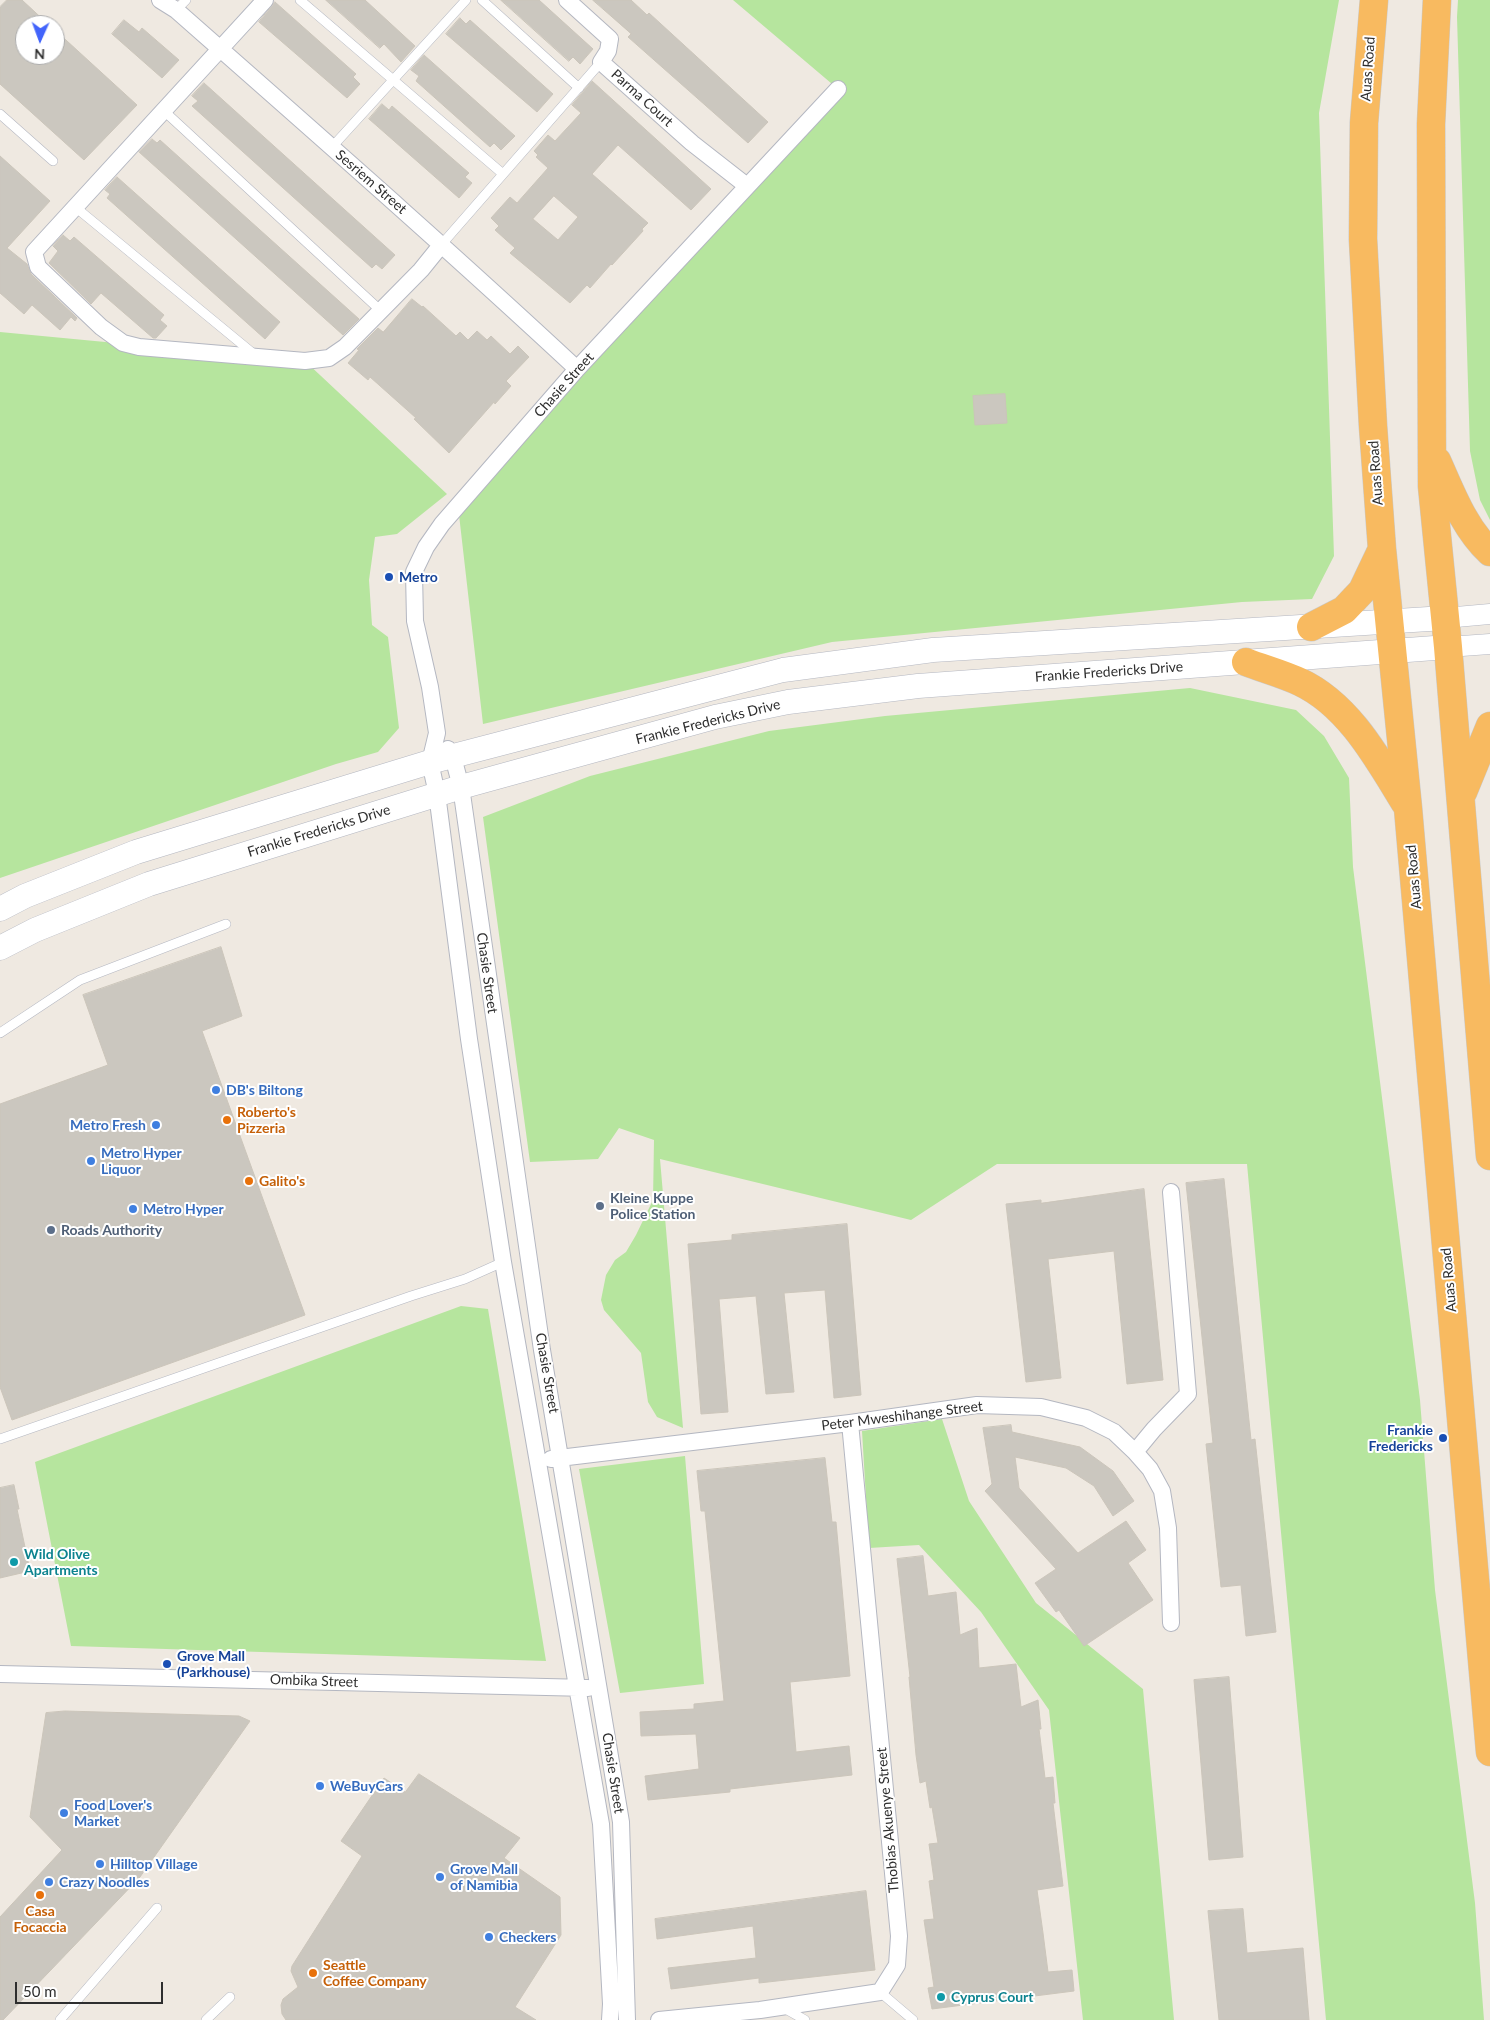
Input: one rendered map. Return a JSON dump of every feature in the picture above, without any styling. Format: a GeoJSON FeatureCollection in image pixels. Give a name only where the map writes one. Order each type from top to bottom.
{"type":"FeatureCollection","features":[{"type":"Feature","properties":{"kind":"highway","name":"Auas Road"},"geometry":{"type":"LineString","coordinates":[[1374,0],[1364,123],[1363,239],[1373,426],[1382,549],[1408,808],[1490,1752]]}},
{"type":"Feature","properties":{"kind":"highway"},"geometry":{"type":"LineString","coordinates":[[1437,0],[1432,124],[1432,486],[1461,796],[1490,1156]]}},
{"type":"Feature","properties":{"kind":"highway"},"geometry":{"type":"LineString","coordinates":[[1433,453],[1463,517],[1490,552]]}},
{"type":"Feature","properties":{"kind":"highway"},"geometry":{"type":"LineString","coordinates":[[1311,627],[1344,610],[1362,591],[1382,549]]}},
{"type":"Feature","properties":{"kind":"highway"},"geometry":{"type":"LineString","coordinates":[[1246,662],[1301,682],[1333,704],[1349,720],[1382,765],[1408,808]]}},
{"type":"Feature","properties":{"kind":"highway"},"geometry":{"type":"LineString","coordinates":[[1461,796],[1490,726]]}},
{"type":"Feature","properties":{"kind":"main road"},"geometry":{"type":"LineString","coordinates":[[0,909],[25,896],[136,852],[430,762],[783,670],[933,650],[1445,618]]}},
{"type":"Feature","properties":{"kind":"main road","name":"Frankie Fredericks Drive"},"geometry":{"type":"LineString","coordinates":[[0,948],[35,930],[149,884],[437,794],[715,718],[788,702],[918,686],[1448,647]]}},
{"type":"Feature","properties":{"kind":"street","name":"Sesriem Street"},"geometry":{"type":"LineString","coordinates":[[160,0],[181,5],[220,48],[442,244],[578,370]]}},
{"type":"Feature","properties":{"kind":"street"},"geometry":{"type":"LineString","coordinates":[[265,0],[74,206],[34,252],[38,267],[101,327],[123,343],[139,347],[305,361],[329,358],[346,347],[421,270],[442,244]]}},
{"type":"Feature","properties":{"kind":"street","name":"Parma Court"},"geometry":{"type":"LineString","coordinates":[[567,0],[610,40],[608,51],[601,62],[692,143],[747,186]]}},
{"type":"Feature","properties":{"kind":"street","name":"Chasie Street"},"geometry":{"type":"LineString","coordinates":[[610,2020],[611,2004],[601,1824],[503,1262],[469,1039],[437,794],[430,762],[437,732],[430,687],[414,621],[414,572],[426,546],[442,524],[578,370],[838,89]]}},
{"type":"Feature","properties":{"kind":"street"},"geometry":{"type":"LineString","coordinates":[[1445,618],[1490,614]]}},
{"type":"Feature","properties":{"kind":"street"},"geometry":{"type":"LineString","coordinates":[[1448,647],[1490,644]]}},
{"type":"Feature","properties":{"kind":"street","name":"Chasie Street"},"geometry":{"type":"LineString","coordinates":[[437,732],[453,756],[461,787],[542,1350],[621,1822],[627,2020]]}},
{"type":"Feature","properties":{"kind":"street"},"geometry":{"type":"LineString","coordinates":[[1135,1452],[1188,1394],[1171,1192]]}},
{"type":"Feature","properties":{"kind":"street","name":"Peter Mweshihange Street"},"geometry":{"type":"LineString","coordinates":[[538,1460],[850,1423],[977,1405],[1041,1407],[1086,1418],[1114,1432],[1135,1452],[1150,1468],[1162,1491],[1168,1528],[1171,1623]]}},
{"type":"Feature","properties":{"kind":"street","name":"Thobias Akuenye Street"},"geometry":{"type":"LineString","coordinates":[[850,1423],[899,1936],[897,1965],[880,1992]]}},
{"type":"Feature","properties":{"kind":"street","name":"Ombika Street"},"geometry":{"type":"LineString","coordinates":[[0,1674],[598,1687]]}},
{"type":"Feature","properties":{"kind":"street"},"geometry":{"type":"LineString","coordinates":[[659,2020],[761,2015],[782,2008],[880,1992]]}},
{"type":"Feature","properties":{"kind":"lane"},"geometry":{"type":"LineString","coordinates":[[300,0],[503,174]]}},
{"type":"Feature","properties":{"kind":"lane"},"geometry":{"type":"LineString","coordinates":[[332,147],[466,0]]}},
{"type":"Feature","properties":{"kind":"lane"},"geometry":{"type":"LineString","coordinates":[[482,0],[578,88]]}},
{"type":"Feature","properties":{"kind":"lane"},"geometry":{"type":"LineString","coordinates":[[442,244],[601,62]]}},
{"type":"Feature","properties":{"kind":"lane"},"geometry":{"type":"LineString","coordinates":[[163,110],[380,310]]}},
{"type":"Feature","properties":{"kind":"lane"},"geometry":{"type":"LineString","coordinates":[[0,114],[53,161]]}},
{"type":"Feature","properties":{"kind":"lane"},"geometry":{"type":"LineString","coordinates":[[74,206],[256,356]]}},
{"type":"Feature","properties":{"kind":"lane"},"geometry":{"type":"LineString","coordinates":[[0,1033],[80,980],[226,924]]}},
{"type":"Feature","properties":{"kind":"lane"},"geometry":{"type":"LineString","coordinates":[[0,1440],[411,1296],[465,1279],[503,1262]]}},
{"type":"Feature","properties":{"kind":"lane"},"geometry":{"type":"LineString","coordinates":[[60,2020],[157,1908]]}},
{"type":"Feature","properties":{"kind":"lane"},"geometry":{"type":"LineString","coordinates":[[880,1992],[913,2020]]}},
{"type":"Feature","properties":{"kind":"lane"},"geometry":{"type":"LineString","coordinates":[[206,2020],[230,1998]]}},
{"type":"Feature","properties":{"kind":"lane"},"geometry":{"type":"LineString","coordinates":[[782,2008],[806,2020]]}},
{"type":"Feature","properties":{"kind":"green space"},"geometry":{"type":"Polygon","coordinates":[[[733,0],[1339,0],[1319,113],[1334,556],[1312,599],[1242,602],[832,642],[483,724],[458,506],[838,89],[733,0]]]}},
{"type":"Feature","properties":{"kind":"green space"},"geometry":{"type":"Polygon","coordinates":[[[1458,0],[1490,0],[1490,520],[1480,500],[1470,451],[1458,0]]]}},
{"type":"Feature","properties":{"kind":"green space"},"geometry":{"type":"Polygon","coordinates":[[[0,332],[305,361],[447,494],[397,534],[375,537],[369,580],[372,625],[388,637],[399,728],[378,752],[336,764],[0,878],[0,332]]]}},
{"type":"Feature","properties":{"kind":"green space"},"geometry":{"type":"Polygon","coordinates":[[[1190,688],[1296,710],[1324,736],[1349,778],[1353,867],[1420,1400],[1435,1590],[1475,1903],[1484,2020],[1326,2020],[1247,1164],[997,1164],[911,1220],[660,1159],[683,1428],[657,1417],[648,1402],[641,1353],[604,1310],[601,1300],[606,1275],[615,1260],[626,1252],[653,1200],[654,1140],[619,1128],[598,1159],[530,1162],[483,817],[590,776],[769,731],[885,716],[1190,688]]]}},
{"type":"Feature","properties":{"kind":"green space"},"geometry":{"type":"Polygon","coordinates":[[[461,1306],[488,1309],[546,1661],[71,1646],[35,1462],[461,1306]]]}},
{"type":"Feature","properties":{"kind":"green space"},"geometry":{"type":"Polygon","coordinates":[[[942,1419],[969,1501],[1036,1603],[1143,1689],[1174,2020],[1083,2020],[1049,1710],[981,1612],[919,1545],[869,1548],[862,1431],[942,1419]]]}},
{"type":"Feature","properties":{"kind":"green space"},"geometry":{"type":"Polygon","coordinates":[[[685,1456],[704,1684],[620,1693],[579,1469],[685,1456]]]}},
{"type":"Feature","properties":{"kind":"building"},"geometry":{"type":"Polygon","coordinates":[[[7,0],[22,0],[38,15],[15,15],[15,65],[65,65],[65,39],[137,105],[84,160],[0,84],[0,7],[7,0]]]}},
{"type":"Feature","properties":{"kind":"building"},"geometry":{"type":"Polygon","coordinates":[[[326,0],[365,0],[415,46],[401,62],[384,44],[380,48],[326,0]]]}},
{"type":"Feature","properties":{"kind":"building"},"geometry":{"type":"Polygon","coordinates":[[[501,0],[539,0],[593,49],[580,64],[573,57],[569,61],[501,0]]]}},
{"type":"Feature","properties":{"kind":"building"},"geometry":{"type":"Polygon","coordinates":[[[593,0],[631,0],[647,15],[649,13],[768,122],[748,143],[628,37],[631,34],[593,0]]]}},
{"type":"Feature","properties":{"kind":"building"},"geometry":{"type":"Polygon","coordinates":[[[275,2],[356,74],[353,77],[360,84],[347,98],[259,22],[275,2]]]}},
{"type":"Feature","properties":{"kind":"building"},"geometry":{"type":"Polygon","coordinates":[[[460,18],[466,24],[470,20],[553,94],[537,112],[446,34],[460,18]]]}},
{"type":"Feature","properties":{"kind":"building"},"geometry":{"type":"Polygon","coordinates":[[[124,20],[139,32],[142,28],[179,60],[162,78],[112,34],[124,20]]]}},
{"type":"Feature","properties":{"kind":"building"},"geometry":{"type":"Polygon","coordinates":[[[424,55],[515,136],[501,150],[494,143],[490,147],[416,81],[419,76],[411,70],[424,55]]]}},
{"type":"Feature","properties":{"kind":"building"},"geometry":{"type":"Polygon","coordinates":[[[592,81],[711,189],[691,210],[618,145],[592,174],[648,223],[642,229],[643,231],[590,288],[587,285],[570,303],[510,253],[515,248],[495,230],[499,226],[491,218],[510,197],[517,203],[548,168],[536,157],[538,155],[534,151],[548,135],[555,141],[581,113],[572,105],[592,81]],[[554,196],[533,219],[558,240],[578,217],[554,196]]]}},
{"type":"Feature","properties":{"kind":"building"},"geometry":{"type":"Polygon","coordinates":[[[204,83],[395,255],[382,269],[376,264],[372,268],[192,106],[198,101],[192,96],[204,83]]]}},
{"type":"Feature","properties":{"kind":"building"},"geometry":{"type":"Polygon","coordinates":[[[382,104],[389,110],[392,106],[469,173],[465,177],[472,183],[459,198],[369,119],[382,104]]]}},
{"type":"Feature","properties":{"kind":"building"},"geometry":{"type":"Polygon","coordinates":[[[152,139],[157,143],[160,140],[359,319],[343,335],[139,152],[152,139]]]}},
{"type":"Feature","properties":{"kind":"building"},"geometry":{"type":"Polygon","coordinates":[[[0,156],[50,201],[7,248],[27,264],[31,274],[77,318],[75,321],[71,317],[60,330],[32,305],[24,314],[0,293],[0,156]]]}},
{"type":"Feature","properties":{"kind":"building"},"geometry":{"type":"Polygon","coordinates":[[[117,177],[280,322],[265,339],[107,198],[110,194],[105,190],[117,177]]]}},
{"type":"Feature","properties":{"kind":"building"},"geometry":{"type":"Polygon","coordinates":[[[63,235],[70,241],[74,237],[164,315],[160,320],[167,326],[156,338],[153,338],[101,293],[91,304],[49,263],[58,251],[53,246],[63,235]]]}},
{"type":"Feature","properties":{"kind":"building"},"geometry":{"type":"Polygon","coordinates":[[[412,299],[423,306],[456,336],[460,332],[468,340],[477,331],[487,340],[491,336],[510,354],[518,346],[529,357],[506,381],[511,386],[495,404],[494,402],[449,453],[414,419],[416,418],[370,377],[368,380],[348,363],[359,350],[357,349],[378,328],[383,332],[412,299]]]}},
{"type":"Feature","properties":{"kind":"building"},"geometry":{"type":"Polygon","coordinates":[[[1005,394],[1007,423],[975,425],[973,396],[1005,394]]]}},
{"type":"Feature","properties":{"kind":"building","name":"Metro Hyper"},"geometry":{"type":"Polygon","coordinates":[[[221,947],[242,1016],[202,1031],[305,1315],[12,1420],[0,1387],[0,1104],[108,1065],[83,995],[221,947]]]}},
{"type":"Feature","properties":{"kind":"building"},"geometry":{"type":"Polygon","coordinates":[[[1224,1179],[1251,1440],[1255,1439],[1276,1632],[1246,1636],[1241,1585],[1221,1587],[1206,1444],[1213,1443],[1186,1183],[1224,1179]]]}},
{"type":"Feature","properties":{"kind":"building"},"geometry":{"type":"Polygon","coordinates":[[[1144,1189],[1163,1380],[1127,1384],[1114,1251],[1048,1259],[1061,1378],[1026,1382],[1006,1204],[1041,1200],[1041,1203],[1144,1189]]]}},
{"type":"Feature","properties":{"kind":"building"},"geometry":{"type":"Polygon","coordinates":[[[847,1224],[861,1395],[834,1398],[825,1290],[784,1293],[794,1392],[766,1394],[756,1296],[719,1299],[728,1412],[701,1414],[688,1244],[732,1240],[732,1235],[847,1224]]]}},
{"type":"Feature","properties":{"kind":"building"},"geometry":{"type":"Polygon","coordinates":[[[1011,1425],[1012,1432],[1080,1447],[1113,1471],[1134,1501],[1113,1516],[1094,1486],[1066,1468],[1015,1457],[1019,1488],[1078,1553],[1126,1521],[1146,1550],[1128,1563],[1153,1600],[1084,1646],[1059,1610],[1056,1612],[1035,1583],[1056,1569],[985,1491],[992,1484],[983,1428],[1011,1425]]]}},
{"type":"Feature","properties":{"kind":"building"},"geometry":{"type":"Polygon","coordinates":[[[825,1458],[832,1522],[836,1522],[850,1676],[790,1682],[796,1752],[849,1746],[852,1775],[730,1789],[730,1792],[648,1800],[645,1776],[699,1769],[696,1734],[641,1736],[640,1712],[694,1709],[694,1704],[724,1701],[705,1511],[701,1511],[697,1471],[825,1458]]]}},
{"type":"Feature","properties":{"kind":"building"},"geometry":{"type":"Polygon","coordinates":[[[14,1485],[30,1571],[0,1578],[0,1488],[14,1485]]]}},
{"type":"Feature","properties":{"kind":"building"},"geometry":{"type":"Polygon","coordinates":[[[923,1556],[928,1596],[956,1592],[960,1635],[977,1628],[979,1668],[1016,1664],[1021,1707],[1038,1700],[1041,1729],[1039,1729],[1045,1778],[1053,1777],[1055,1803],[1053,1803],[1063,1886],[1037,1890],[1048,1972],[1072,1970],[1074,1991],[932,2009],[928,1988],[934,1987],[924,1920],[934,1919],[929,1881],[934,1880],[929,1844],[938,1843],[926,1781],[920,1783],[897,1559],[923,1556]]]}},
{"type":"Feature","properties":{"kind":"building"},"geometry":{"type":"Polygon","coordinates":[[[1229,1677],[1243,1857],[1209,1860],[1194,1680],[1229,1677]]]}},
{"type":"Feature","properties":{"kind":"building","name":"Hilltop Village"},"geometry":{"type":"Polygon","coordinates":[[[65,1711],[239,1716],[250,1721],[140,1877],[3,2020],[0,2020],[0,1917],[62,1850],[30,1817],[46,1713],[65,1711]]]}},
{"type":"Feature","properties":{"kind":"building","name":"Grove Mall of Namibia"},"geometry":{"type":"Polygon","coordinates":[[[419,1774],[520,1838],[504,1858],[560,1897],[561,1935],[515,2007],[536,2020],[286,2020],[282,2014],[281,2005],[283,1999],[298,1987],[291,1971],[292,1966],[362,1856],[341,1841],[384,1778],[405,1792],[419,1774]]]}},
{"type":"Feature","properties":{"kind":"building"},"geometry":{"type":"Polygon","coordinates":[[[866,1891],[875,1970],[759,1983],[759,1978],[671,1989],[668,1968],[756,1958],[753,1926],[657,1939],[655,1919],[866,1891]]]}},
{"type":"Feature","properties":{"kind":"building"},"geometry":{"type":"Polygon","coordinates":[[[1243,1909],[1247,1953],[1303,1948],[1309,2020],[1219,2020],[1208,1911],[1243,1909]]]}},
{"type":"Feature","properties":{"kind":"place","name":"Metro"},"geometry":{"type":"Point","coordinates":[389,577]}},
{"type":"Feature","properties":{"kind":"place","name":"DB's Biltong"},"geometry":{"type":"Point","coordinates":[216,1090]}},
{"type":"Feature","properties":{"kind":"place","name":"Roberto's Pizzeria"},"geometry":{"type":"Point","coordinates":[227,1120]}},
{"type":"Feature","properties":{"kind":"place","name":"Metro Fresh"},"geometry":{"type":"Point","coordinates":[156,1125]}},
{"type":"Feature","properties":{"kind":"place","name":"Metro Hyper Liquor"},"geometry":{"type":"Point","coordinates":[91,1161]}},
{"type":"Feature","properties":{"kind":"place","name":"Galito's"},"geometry":{"type":"Point","coordinates":[249,1181]}},
{"type":"Feature","properties":{"kind":"place","name":"Kleine Kuppe Police Station"},"geometry":{"type":"Point","coordinates":[600,1206]}},
{"type":"Feature","properties":{"kind":"place","name":"Metro Hyper"},"geometry":{"type":"Point","coordinates":[133,1209]}},
{"type":"Feature","properties":{"kind":"place","name":"Roads Authority"},"geometry":{"type":"Point","coordinates":[51,1230]}},
{"type":"Feature","properties":{"kind":"place","name":"Frankie Fredericks"},"geometry":{"type":"Point","coordinates":[1443,1438]}},
{"type":"Feature","properties":{"kind":"place","name":"Wild Olive Apartments"},"geometry":{"type":"Point","coordinates":[14,1562]}},
{"type":"Feature","properties":{"kind":"place","name":"Grove Mall (Parkhouse)"},"geometry":{"type":"Point","coordinates":[167,1664]}},
{"type":"Feature","properties":{"kind":"place","name":"WeBuyCars"},"geometry":{"type":"Point","coordinates":[320,1786]}},
{"type":"Feature","properties":{"kind":"place","name":"Food Lover's Market"},"geometry":{"type":"Point","coordinates":[64,1813]}},
{"type":"Feature","properties":{"kind":"place","name":"Hilltop Village"},"geometry":{"type":"Point","coordinates":[100,1864]}},
{"type":"Feature","properties":{"kind":"place","name":"Grove Mall of Namibia"},"geometry":{"type":"Point","coordinates":[440,1877]}},
{"type":"Feature","properties":{"kind":"place","name":"Crazy Noodles"},"geometry":{"type":"Point","coordinates":[49,1882]}},
{"type":"Feature","properties":{"kind":"place","name":"Casa Focaccia"},"geometry":{"type":"Point","coordinates":[40,1895]}},
{"type":"Feature","properties":{"kind":"place","name":"Checkers"},"geometry":{"type":"Point","coordinates":[489,1937]}},
{"type":"Feature","properties":{"kind":"place","name":"Seattle Coffee Company"},"geometry":{"type":"Point","coordinates":[313,1973]}},
{"type":"Feature","properties":{"kind":"place","name":"Cyprus Court"},"geometry":{"type":"Point","coordinates":[941,1997]}}]}
